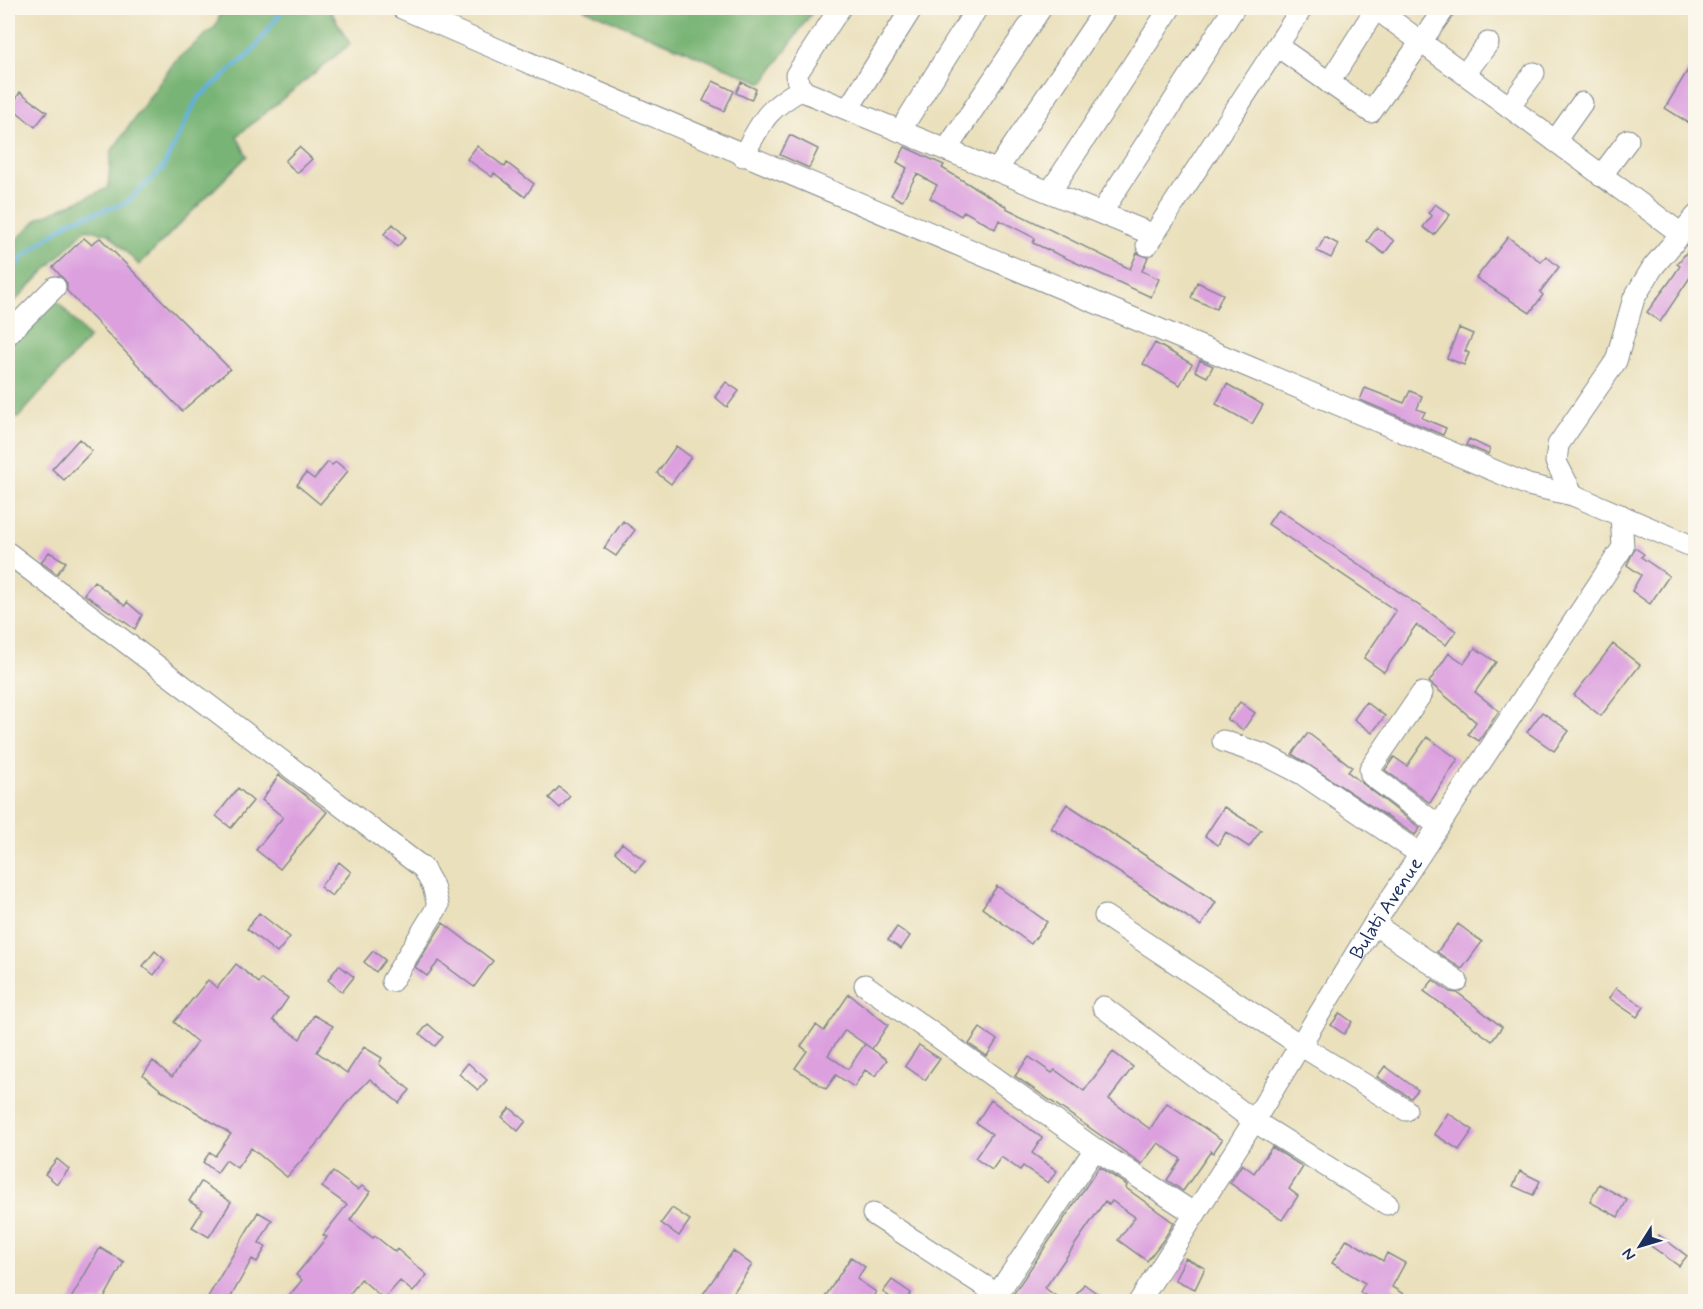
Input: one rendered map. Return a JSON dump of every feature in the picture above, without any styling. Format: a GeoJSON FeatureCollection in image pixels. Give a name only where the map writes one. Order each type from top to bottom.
{"type":"FeatureCollection","features":[{"type":"Feature","properties":{"kind":"street"},"geometry":{"type":"LineString","coordinates":[[402,8],[743,156],[1122,312],[1528,485],[1573,495],[1695,548]]}},
{"type":"Feature","properties":{"kind":"street"},"geometry":{"type":"LineString","coordinates":[[840,8],[796,75],[802,89],[1101,213],[1150,240],[1302,8]]}},
{"type":"Feature","properties":{"kind":"street"},"geometry":{"type":"LineString","coordinates":[[848,109],[912,8]]}},
{"type":"Feature","properties":{"kind":"street"},"geometry":{"type":"LineString","coordinates":[[900,130],[976,8]]}},
{"type":"Feature","properties":{"kind":"street"},"geometry":{"type":"LineString","coordinates":[[946,150],[1041,8]]}},
{"type":"Feature","properties":{"kind":"street"},"geometry":{"type":"LineString","coordinates":[[997,170],[1106,8]]}},
{"type":"Feature","properties":{"kind":"street"},"geometry":{"type":"LineString","coordinates":[[1050,192],[1170,8]]}},
{"type":"Feature","properties":{"kind":"street"},"geometry":{"type":"LineString","coordinates":[[1101,213],[1234,8]]}},
{"type":"Feature","properties":{"kind":"street"},"geometry":{"type":"LineString","coordinates":[[1329,82],[1376,8],[1680,233]]}},
{"type":"Feature","properties":{"kind":"street"},"geometry":{"type":"LineString","coordinates":[[1277,46],[1371,112],[1445,8]]}},
{"type":"Feature","properties":{"kind":"street"},"geometry":{"type":"LineString","coordinates":[[1465,75],[1488,42]]}},
{"type":"Feature","properties":{"kind":"street"},"geometry":{"type":"LineString","coordinates":[[1509,107],[1534,73]]}},
{"type":"Feature","properties":{"kind":"street"},"geometry":{"type":"LineString","coordinates":[[743,156],[768,112],[778,103],[802,89]]}},
{"type":"Feature","properties":{"kind":"street"},"geometry":{"type":"LineString","coordinates":[[1555,141],[1582,103]]}},
{"type":"Feature","properties":{"kind":"street"},"geometry":{"type":"LineString","coordinates":[[1601,176],[1628,140]]}},
{"type":"Feature","properties":{"kind":"street"},"geometry":{"type":"LineString","coordinates":[[1573,495],[1556,462],[1558,445],[1616,361],[1634,298],[1680,233],[1695,216]]}},
{"type":"Feature","properties":{"kind":"street"},"geometry":{"type":"LineString","coordinates":[[8,334],[54,287]]}},
{"type":"Feature","properties":{"kind":"street","name":"Bulati Avenue"},"geometry":{"type":"LineString","coordinates":[[1139,1302],[1254,1121],[1374,924],[1623,547],[1621,515]]}},
{"type":"Feature","properties":{"kind":"street"},"geometry":{"type":"LineString","coordinates":[[8,553],[423,868],[433,886],[438,906],[392,981]]}},
{"type":"Feature","properties":{"kind":"street"},"geometry":{"type":"LineString","coordinates":[[1422,693],[1370,769],[1371,776],[1439,826]]}},
{"type":"Feature","properties":{"kind":"street"},"geometry":{"type":"LineString","coordinates":[[1223,741],[1267,756],[1302,774],[1420,854]]}},
{"type":"Feature","properties":{"kind":"street"},"geometry":{"type":"LineString","coordinates":[[1105,916],[1300,1045],[1406,1110]]}},
{"type":"Feature","properties":{"kind":"street"},"geometry":{"type":"LineString","coordinates":[[1374,924],[1457,981]]}},
{"type":"Feature","properties":{"kind":"street"},"geometry":{"type":"LineString","coordinates":[[865,985],[1095,1149],[1195,1214]]}},
{"type":"Feature","properties":{"kind":"street"},"geometry":{"type":"LineString","coordinates":[[1103,1007],[1254,1121],[1388,1204]]}},
{"type":"Feature","properties":{"kind":"street"},"geometry":{"type":"LineString","coordinates":[[873,1214],[994,1298],[1095,1149]]}},
{"type":"Feature","properties":{"kind":"green space"},"geometry":{"type":"Polygon","coordinates":[[[222,8],[329,8],[350,44],[237,136],[247,156],[139,265],[109,234],[86,229],[8,308],[8,248],[39,218],[108,188],[111,152],[175,61],[216,26],[222,8]]]}},
{"type":"Feature","properties":{"kind":"green space"},"geometry":{"type":"Polygon","coordinates":[[[582,8],[815,8],[763,83],[582,8]]]}},
{"type":"Feature","properties":{"kind":"green space"},"geometry":{"type":"Polygon","coordinates":[[[54,297],[89,338],[18,418],[8,411],[8,350],[18,334],[54,297]]]}},
{"type":"Feature","properties":{"kind":"building"},"geometry":{"type":"Polygon","coordinates":[[[1695,58],[1695,127],[1665,108],[1695,58]]]}},
{"type":"Feature","properties":{"kind":"building"},"geometry":{"type":"Polygon","coordinates":[[[713,81],[734,91],[724,111],[703,101],[713,81]]]}},
{"type":"Feature","properties":{"kind":"building"},"geometry":{"type":"Polygon","coordinates":[[[741,82],[756,89],[751,100],[736,93],[741,82]]]}},
{"type":"Feature","properties":{"kind":"building"},"geometry":{"type":"Polygon","coordinates":[[[20,92],[47,112],[35,127],[11,107],[20,92]]]}},
{"type":"Feature","properties":{"kind":"building"},"geometry":{"type":"Polygon","coordinates":[[[790,135],[818,149],[809,168],[780,155],[790,135]]]}},
{"type":"Feature","properties":{"kind":"building"},"geometry":{"type":"Polygon","coordinates":[[[477,146],[505,167],[507,163],[534,184],[525,197],[494,173],[492,177],[467,159],[477,146]]]}},
{"type":"Feature","properties":{"kind":"building"},"geometry":{"type":"Polygon","coordinates":[[[299,147],[312,159],[297,173],[285,161],[299,147]]]}},
{"type":"Feature","properties":{"kind":"building"},"geometry":{"type":"Polygon","coordinates":[[[905,147],[944,165],[942,168],[1006,208],[1130,269],[1137,253],[1148,257],[1142,271],[1159,279],[1151,297],[1033,243],[1035,238],[999,220],[995,229],[964,211],[961,216],[930,198],[937,185],[917,174],[902,201],[891,195],[907,168],[897,162],[905,147]]]}},
{"type":"Feature","properties":{"kind":"building"},"geometry":{"type":"Polygon","coordinates":[[[1435,204],[1450,215],[1434,235],[1423,227],[1432,216],[1428,213],[1435,204]]]}},
{"type":"Feature","properties":{"kind":"building"},"geometry":{"type":"Polygon","coordinates":[[[393,224],[406,237],[397,247],[384,234],[393,224]]]}},
{"type":"Feature","properties":{"kind":"building"},"geometry":{"type":"Polygon","coordinates":[[[1377,227],[1394,241],[1384,254],[1367,241],[1377,227]]]}},
{"type":"Feature","properties":{"kind":"building"},"geometry":{"type":"Polygon","coordinates":[[[1325,237],[1338,244],[1331,258],[1317,251],[1325,237]]]}},
{"type":"Feature","properties":{"kind":"building"},"geometry":{"type":"Polygon","coordinates":[[[1508,237],[1541,262],[1546,256],[1559,267],[1540,292],[1543,295],[1530,313],[1476,278],[1508,237]]]}},
{"type":"Feature","properties":{"kind":"building"},"geometry":{"type":"Polygon","coordinates":[[[84,238],[91,244],[100,238],[230,369],[182,411],[67,291],[67,283],[53,267],[84,238]]]}},
{"type":"Feature","properties":{"kind":"building"},"geometry":{"type":"Polygon","coordinates":[[[1695,242],[1695,270],[1660,322],[1647,312],[1680,266],[1677,264],[1695,242]]]}},
{"type":"Feature","properties":{"kind":"building"},"geometry":{"type":"Polygon","coordinates":[[[1197,282],[1223,294],[1216,309],[1191,298],[1197,282]]]}},
{"type":"Feature","properties":{"kind":"building"},"geometry":{"type":"Polygon","coordinates":[[[1459,328],[1473,334],[1465,351],[1469,353],[1464,365],[1447,358],[1459,328]]]}},
{"type":"Feature","properties":{"kind":"building"},"geometry":{"type":"Polygon","coordinates":[[[1155,343],[1192,364],[1180,385],[1143,364],[1155,343]]]}},
{"type":"Feature","properties":{"kind":"building"},"geometry":{"type":"Polygon","coordinates":[[[1200,360],[1213,366],[1207,377],[1195,371],[1200,360]]]}},
{"type":"Feature","properties":{"kind":"building"},"geometry":{"type":"Polygon","coordinates":[[[726,382],[739,391],[727,407],[715,397],[726,382]]]}},
{"type":"Feature","properties":{"kind":"building"},"geometry":{"type":"Polygon","coordinates":[[[1227,384],[1263,405],[1252,424],[1216,404],[1227,384]]]}},
{"type":"Feature","properties":{"kind":"building"},"geometry":{"type":"Polygon","coordinates":[[[1365,388],[1404,403],[1410,391],[1422,396],[1417,409],[1425,412],[1422,418],[1446,428],[1443,435],[1360,400],[1365,388]]]}},
{"type":"Feature","properties":{"kind":"building"},"geometry":{"type":"Polygon","coordinates":[[[79,439],[92,451],[64,480],[52,469],[79,439]]]}},
{"type":"Feature","properties":{"kind":"building"},"geometry":{"type":"Polygon","coordinates":[[[1469,439],[1490,449],[1488,454],[1466,445],[1469,439]]]}},
{"type":"Feature","properties":{"kind":"building"},"geometry":{"type":"Polygon","coordinates":[[[676,446],[691,457],[671,484],[657,473],[676,446]]]}},
{"type":"Feature","properties":{"kind":"building"},"geometry":{"type":"Polygon","coordinates":[[[328,462],[332,465],[336,462],[348,471],[320,504],[297,485],[306,473],[314,479],[328,462]]]}},
{"type":"Feature","properties":{"kind":"building"},"geometry":{"type":"Polygon","coordinates":[[[1278,509],[1456,631],[1446,645],[1416,625],[1384,672],[1364,658],[1396,611],[1268,524],[1278,509]]]}},
{"type":"Feature","properties":{"kind":"building"},"geometry":{"type":"Polygon","coordinates":[[[623,521],[635,530],[616,556],[604,548],[623,521]]]}},
{"type":"Feature","properties":{"kind":"building"},"geometry":{"type":"Polygon","coordinates":[[[1635,548],[1644,554],[1641,557],[1669,576],[1650,604],[1632,591],[1641,575],[1627,565],[1635,548]]]}},
{"type":"Feature","properties":{"kind":"building"},"geometry":{"type":"Polygon","coordinates":[[[49,552],[66,562],[57,574],[41,562],[49,552]]]}},
{"type":"Feature","properties":{"kind":"building"},"geometry":{"type":"Polygon","coordinates":[[[94,581],[125,606],[127,602],[142,615],[135,629],[84,594],[94,581]]]}},
{"type":"Feature","properties":{"kind":"building"},"geometry":{"type":"Polygon","coordinates":[[[1613,644],[1640,665],[1601,716],[1574,695],[1613,644]]]}},
{"type":"Feature","properties":{"kind":"building"},"geometry":{"type":"Polygon","coordinates":[[[1475,648],[1496,662],[1475,692],[1499,711],[1479,741],[1468,734],[1476,722],[1429,682],[1449,653],[1464,663],[1475,648]]]}},
{"type":"Feature","properties":{"kind":"building"},"geometry":{"type":"Polygon","coordinates":[[[1240,702],[1255,713],[1243,730],[1227,719],[1240,702]]]}},
{"type":"Feature","properties":{"kind":"building"},"geometry":{"type":"Polygon","coordinates":[[[1366,702],[1385,716],[1372,733],[1354,719],[1366,702]]]}},
{"type":"Feature","properties":{"kind":"building"},"geometry":{"type":"Polygon","coordinates":[[[1542,712],[1569,731],[1554,751],[1527,732],[1542,712]]]}},
{"type":"Feature","properties":{"kind":"building"},"geometry":{"type":"Polygon","coordinates":[[[1308,733],[1352,767],[1348,772],[1420,828],[1415,835],[1292,754],[1308,733]]]}},
{"type":"Feature","properties":{"kind":"building"},"geometry":{"type":"Polygon","coordinates":[[[1427,737],[1458,759],[1430,803],[1385,770],[1394,757],[1407,766],[1427,737]]]}},
{"type":"Feature","properties":{"kind":"building"},"geometry":{"type":"Polygon","coordinates":[[[279,775],[327,812],[280,869],[256,850],[283,817],[262,800],[279,775]]]}},
{"type":"Feature","properties":{"kind":"building"},"geometry":{"type":"Polygon","coordinates":[[[559,787],[570,796],[560,808],[549,798],[559,787]]]}},
{"type":"Feature","properties":{"kind":"building"},"geometry":{"type":"Polygon","coordinates":[[[238,788],[253,801],[231,828],[216,816],[238,788]]]}},
{"type":"Feature","properties":{"kind":"building"},"geometry":{"type":"Polygon","coordinates":[[[1067,804],[1216,902],[1201,926],[1051,828],[1067,804]]]}},
{"type":"Feature","properties":{"kind":"building"},"geometry":{"type":"Polygon","coordinates":[[[1224,807],[1261,830],[1249,847],[1226,832],[1218,845],[1205,836],[1224,807]]]}},
{"type":"Feature","properties":{"kind":"building"},"geometry":{"type":"Polygon","coordinates":[[[622,843],[645,861],[636,872],[615,852],[622,843]]]}},
{"type":"Feature","properties":{"kind":"building"},"geometry":{"type":"Polygon","coordinates":[[[339,862],[351,872],[332,896],[320,887],[339,862]]]}},
{"type":"Feature","properties":{"kind":"building"},"geometry":{"type":"Polygon","coordinates":[[[997,886],[1047,922],[1031,944],[982,908],[997,886]]]}},
{"type":"Feature","properties":{"kind":"building"},"geometry":{"type":"Polygon","coordinates":[[[259,913],[290,937],[277,953],[247,929],[259,913]]]}},
{"type":"Feature","properties":{"kind":"building"},"geometry":{"type":"Polygon","coordinates":[[[443,923],[493,961],[474,987],[439,961],[427,976],[415,967],[443,923]]]}},
{"type":"Feature","properties":{"kind":"building"},"geometry":{"type":"Polygon","coordinates":[[[1458,924],[1482,942],[1462,969],[1437,952],[1458,924]]]}},
{"type":"Feature","properties":{"kind":"building"},"geometry":{"type":"Polygon","coordinates":[[[897,927],[910,936],[901,949],[888,940],[897,927]]]}},
{"type":"Feature","properties":{"kind":"building"},"geometry":{"type":"Polygon","coordinates":[[[155,951],[165,960],[154,975],[143,966],[155,951]]]}},
{"type":"Feature","properties":{"kind":"building"},"geometry":{"type":"Polygon","coordinates":[[[373,951],[385,960],[376,972],[364,962],[373,951]]]}},
{"type":"Feature","properties":{"kind":"building"},"geometry":{"type":"Polygon","coordinates":[[[236,964],[259,983],[261,979],[288,998],[273,1020],[300,1039],[314,1015],[333,1026],[317,1052],[347,1073],[364,1047],[382,1058],[379,1064],[410,1090],[399,1103],[370,1079],[345,1105],[321,1139],[287,1177],[251,1148],[237,1168],[226,1160],[217,1173],[203,1162],[210,1152],[215,1156],[231,1134],[161,1090],[143,1075],[153,1061],[172,1077],[197,1042],[174,1022],[208,980],[217,988],[236,964]]]}},
{"type":"Feature","properties":{"kind":"building"},"geometry":{"type":"Polygon","coordinates":[[[339,965],[354,977],[342,992],[328,980],[339,965]]]}},
{"type":"Feature","properties":{"kind":"building"},"geometry":{"type":"Polygon","coordinates":[[[1433,980],[1450,992],[1458,993],[1502,1027],[1492,1041],[1424,991],[1433,980]]]}},
{"type":"Feature","properties":{"kind":"building"},"geometry":{"type":"Polygon","coordinates":[[[1616,988],[1644,1007],[1637,1017],[1609,998],[1616,988]]]}},
{"type":"Feature","properties":{"kind":"building"},"geometry":{"type":"Polygon","coordinates":[[[849,994],[888,1025],[872,1049],[887,1060],[875,1076],[865,1070],[854,1087],[836,1075],[826,1089],[795,1068],[807,1051],[801,1046],[816,1025],[824,1031],[849,994]],[[845,1030],[828,1055],[848,1069],[865,1044],[845,1030]]]}},
{"type":"Feature","properties":{"kind":"building"},"geometry":{"type":"Polygon","coordinates":[[[1340,1013],[1352,1022],[1344,1034],[1331,1025],[1340,1013]]]}},
{"type":"Feature","properties":{"kind":"building"},"geometry":{"type":"Polygon","coordinates":[[[428,1024],[443,1037],[435,1046],[420,1034],[428,1024]]]}},
{"type":"Feature","properties":{"kind":"building"},"geometry":{"type":"Polygon","coordinates":[[[980,1028],[997,1040],[987,1056],[969,1044],[980,1028]]]}},
{"type":"Feature","properties":{"kind":"building"},"geometry":{"type":"Polygon","coordinates":[[[919,1045],[940,1059],[925,1080],[905,1066],[919,1045]]]}},
{"type":"Feature","properties":{"kind":"building"},"geometry":{"type":"Polygon","coordinates":[[[1113,1052],[1133,1067],[1109,1099],[1150,1129],[1167,1103],[1222,1140],[1213,1153],[1211,1151],[1183,1191],[1167,1180],[1181,1159],[1158,1143],[1142,1164],[1015,1076],[1029,1057],[1052,1073],[1055,1070],[1084,1091],[1113,1052]]]}},
{"type":"Feature","properties":{"kind":"building"},"geometry":{"type":"Polygon","coordinates":[[[468,1063],[487,1080],[478,1090],[459,1074],[468,1063]]]}},
{"type":"Feature","properties":{"kind":"building"},"geometry":{"type":"Polygon","coordinates":[[[1385,1066],[1418,1090],[1411,1098],[1377,1077],[1385,1066]]]}},
{"type":"Feature","properties":{"kind":"building"},"geometry":{"type":"Polygon","coordinates":[[[991,1100],[1042,1138],[1032,1153],[1057,1171],[1048,1183],[1023,1166],[1020,1170],[1001,1157],[992,1170],[975,1158],[992,1134],[976,1123],[991,1100]]]}},
{"type":"Feature","properties":{"kind":"building"},"geometry":{"type":"Polygon","coordinates":[[[510,1108],[526,1121],[518,1131],[502,1117],[510,1108]]]}},
{"type":"Feature","properties":{"kind":"building"},"geometry":{"type":"Polygon","coordinates":[[[1448,1113],[1473,1130],[1459,1150],[1434,1134],[1448,1113]]]}},
{"type":"Feature","properties":{"kind":"building"},"geometry":{"type":"Polygon","coordinates":[[[1272,1147],[1303,1167],[1289,1189],[1298,1196],[1282,1220],[1230,1183],[1242,1164],[1254,1173],[1272,1147]]]}},
{"type":"Feature","properties":{"kind":"building"},"geometry":{"type":"Polygon","coordinates":[[[57,1159],[69,1169],[57,1184],[45,1174],[57,1159]]]}},
{"type":"Feature","properties":{"kind":"building"},"geometry":{"type":"Polygon","coordinates":[[[1099,1167],[1127,1185],[1126,1188],[1174,1223],[1164,1239],[1147,1261],[1118,1240],[1135,1217],[1112,1201],[1109,1205],[1105,1201],[1045,1288],[1064,1302],[1008,1302],[1099,1167]]]}},
{"type":"Feature","properties":{"kind":"building"},"geometry":{"type":"Polygon","coordinates":[[[1520,1171],[1540,1181],[1533,1195],[1513,1186],[1520,1171]]]}},
{"type":"Feature","properties":{"kind":"building"},"geometry":{"type":"Polygon","coordinates":[[[333,1172],[358,1190],[362,1186],[370,1192],[350,1220],[395,1252],[397,1249],[427,1275],[413,1292],[400,1281],[384,1299],[361,1279],[344,1302],[284,1302],[302,1280],[296,1275],[327,1237],[323,1235],[347,1205],[322,1187],[333,1172]]]}},
{"type":"Feature","properties":{"kind":"building"},"geometry":{"type":"Polygon","coordinates":[[[201,1182],[231,1202],[209,1237],[192,1227],[203,1210],[189,1201],[201,1182]]]}},
{"type":"Feature","properties":{"kind":"building"},"geometry":{"type":"Polygon","coordinates":[[[1599,1184],[1627,1200],[1618,1217],[1590,1202],[1599,1184]]]}},
{"type":"Feature","properties":{"kind":"building"},"geometry":{"type":"Polygon","coordinates":[[[672,1208],[690,1220],[679,1236],[661,1223],[672,1208]]]}},
{"type":"Feature","properties":{"kind":"building"},"geometry":{"type":"Polygon","coordinates":[[[258,1212],[272,1220],[259,1243],[266,1247],[257,1262],[252,1259],[228,1302],[205,1302],[258,1212]]]}},
{"type":"Feature","properties":{"kind":"building"},"geometry":{"type":"Polygon","coordinates":[[[1659,1235],[1687,1256],[1679,1266],[1651,1246],[1659,1235]]]}},
{"type":"Feature","properties":{"kind":"building"},"geometry":{"type":"Polygon","coordinates":[[[1347,1239],[1383,1261],[1387,1253],[1405,1263],[1392,1287],[1416,1302],[1375,1302],[1360,1292],[1365,1283],[1332,1263],[1347,1239]]]}},
{"type":"Feature","properties":{"kind":"building"},"geometry":{"type":"Polygon","coordinates":[[[100,1248],[124,1262],[102,1302],[69,1302],[100,1248]]]}},
{"type":"Feature","properties":{"kind":"building"},"geometry":{"type":"Polygon","coordinates":[[[733,1251],[752,1265],[727,1302],[703,1302],[706,1296],[703,1294],[733,1251]]]}},
{"type":"Feature","properties":{"kind":"building"},"geometry":{"type":"Polygon","coordinates":[[[851,1257],[865,1267],[857,1279],[876,1292],[870,1302],[832,1302],[825,1297],[851,1257]]]}},
{"type":"Feature","properties":{"kind":"building"},"geometry":{"type":"Polygon","coordinates":[[[1185,1258],[1205,1268],[1195,1289],[1175,1280],[1185,1258]]]}},
{"type":"Feature","properties":{"kind":"building"},"geometry":{"type":"Polygon","coordinates":[[[892,1280],[911,1293],[905,1302],[897,1302],[883,1292],[892,1280]]]}},
{"type":"Feature","properties":{"kind":"building"},"geometry":{"type":"Polygon","coordinates":[[[1084,1284],[1109,1302],[1071,1302],[1084,1284]]]}},
{"type":"Feature","properties":{"kind":"waterway"},"geometry":{"type":"LineString","coordinates":[[8,277],[23,257],[70,221],[126,203],[163,168],[197,99],[251,53],[284,8]]}}]}
